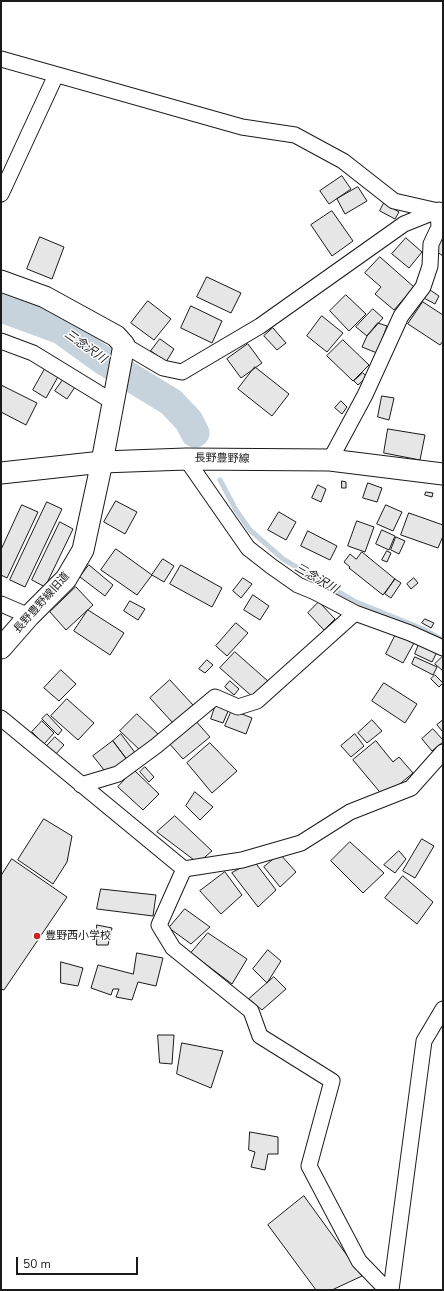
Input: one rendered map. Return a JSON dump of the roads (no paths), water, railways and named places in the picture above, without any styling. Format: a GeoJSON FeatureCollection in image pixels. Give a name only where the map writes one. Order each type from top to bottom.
{"type":"FeatureCollection","features":[{"type":"Feature","properties":{"kind":"street"},"geometry":{"type":"LineString","coordinates":[[1,59],[242,127],[295,135],[344,161],[394,201],[441,209]]}},
{"type":"Feature","properties":{"kind":"street"},"geometry":{"type":"LineString","coordinates":[[1,194],[56,75]]}},
{"type":"Feature","properties":{"kind":"street"},"geometry":{"type":"LineString","coordinates":[[1,281],[45,297],[116,336],[122,352],[163,368],[182,372],[260,326],[404,224],[441,209]]}},
{"type":"Feature","properties":{"kind":"street"},"geometry":{"type":"LineString","coordinates":[[330,460],[365,395],[401,316],[423,287],[430,266],[430,244],[438,227],[441,209]]}},
{"type":"Feature","properties":{"kind":"street"},"geometry":{"type":"LineString","coordinates":[[1,341],[33,353],[114,396]]}},
{"type":"Feature","properties":{"kind":"street","name":"長野豊野線旧道"},"geometry":{"type":"LineString","coordinates":[[1,648],[29,616],[66,580],[83,550],[102,462],[122,352]]}},
{"type":"Feature","properties":{"kind":"street"},"geometry":{"type":"LineString","coordinates":[[186,459],[248,548],[271,566],[298,585],[315,592],[355,613],[410,633],[443,648]]}},
{"type":"Feature","properties":{"kind":"street","name":"長野豊野線"},"geometry":{"type":"LineString","coordinates":[[1,473],[102,462],[186,459],[330,460],[443,474]]}},
{"type":"Feature","properties":{"kind":"street"},"geometry":{"type":"LineString","coordinates":[[1,604],[29,616]]}},
{"type":"Feature","properties":{"kind":"street"},"geometry":{"type":"LineString","coordinates":[[81,785],[118,774],[156,746],[215,697],[238,707],[257,701],[355,613]]}},
{"type":"Feature","properties":{"kind":"street"},"geometry":{"type":"LineString","coordinates":[[1,718],[184,869],[242,860],[301,843],[350,812],[411,788],[443,752]]}},
{"type":"Feature","properties":{"kind":"street"},"geometry":{"type":"LineString","coordinates":[[184,869],[159,925],[173,948],[251,1012],[260,1036],[332,1081],[309,1166],[359,1261],[387,1290]]}},
{"type":"Feature","properties":{"kind":"street"},"geometry":{"type":"LineString","coordinates":[[391,1290],[424,1041],[443,1008]]}},
{"type":"Feature","properties":{"kind":"waterway","name":"三念沢川"},"geometry":{"type":"LineString","coordinates":[[1,308],[61,330],[104,361],[171,402],[189,421],[195,433]]}},
{"type":"Feature","properties":{"kind":"waterway","name":"三念沢川"},"geometry":{"type":"LineString","coordinates":[[220,480],[236,510],[250,530],[283,559],[354,601],[423,629],[443,640]]}},
{"type":"Feature","properties":{"kind":"place","name":"豊野西小学校"},"geometry":{"type":"Point","coordinates":[37,936]}}]}
